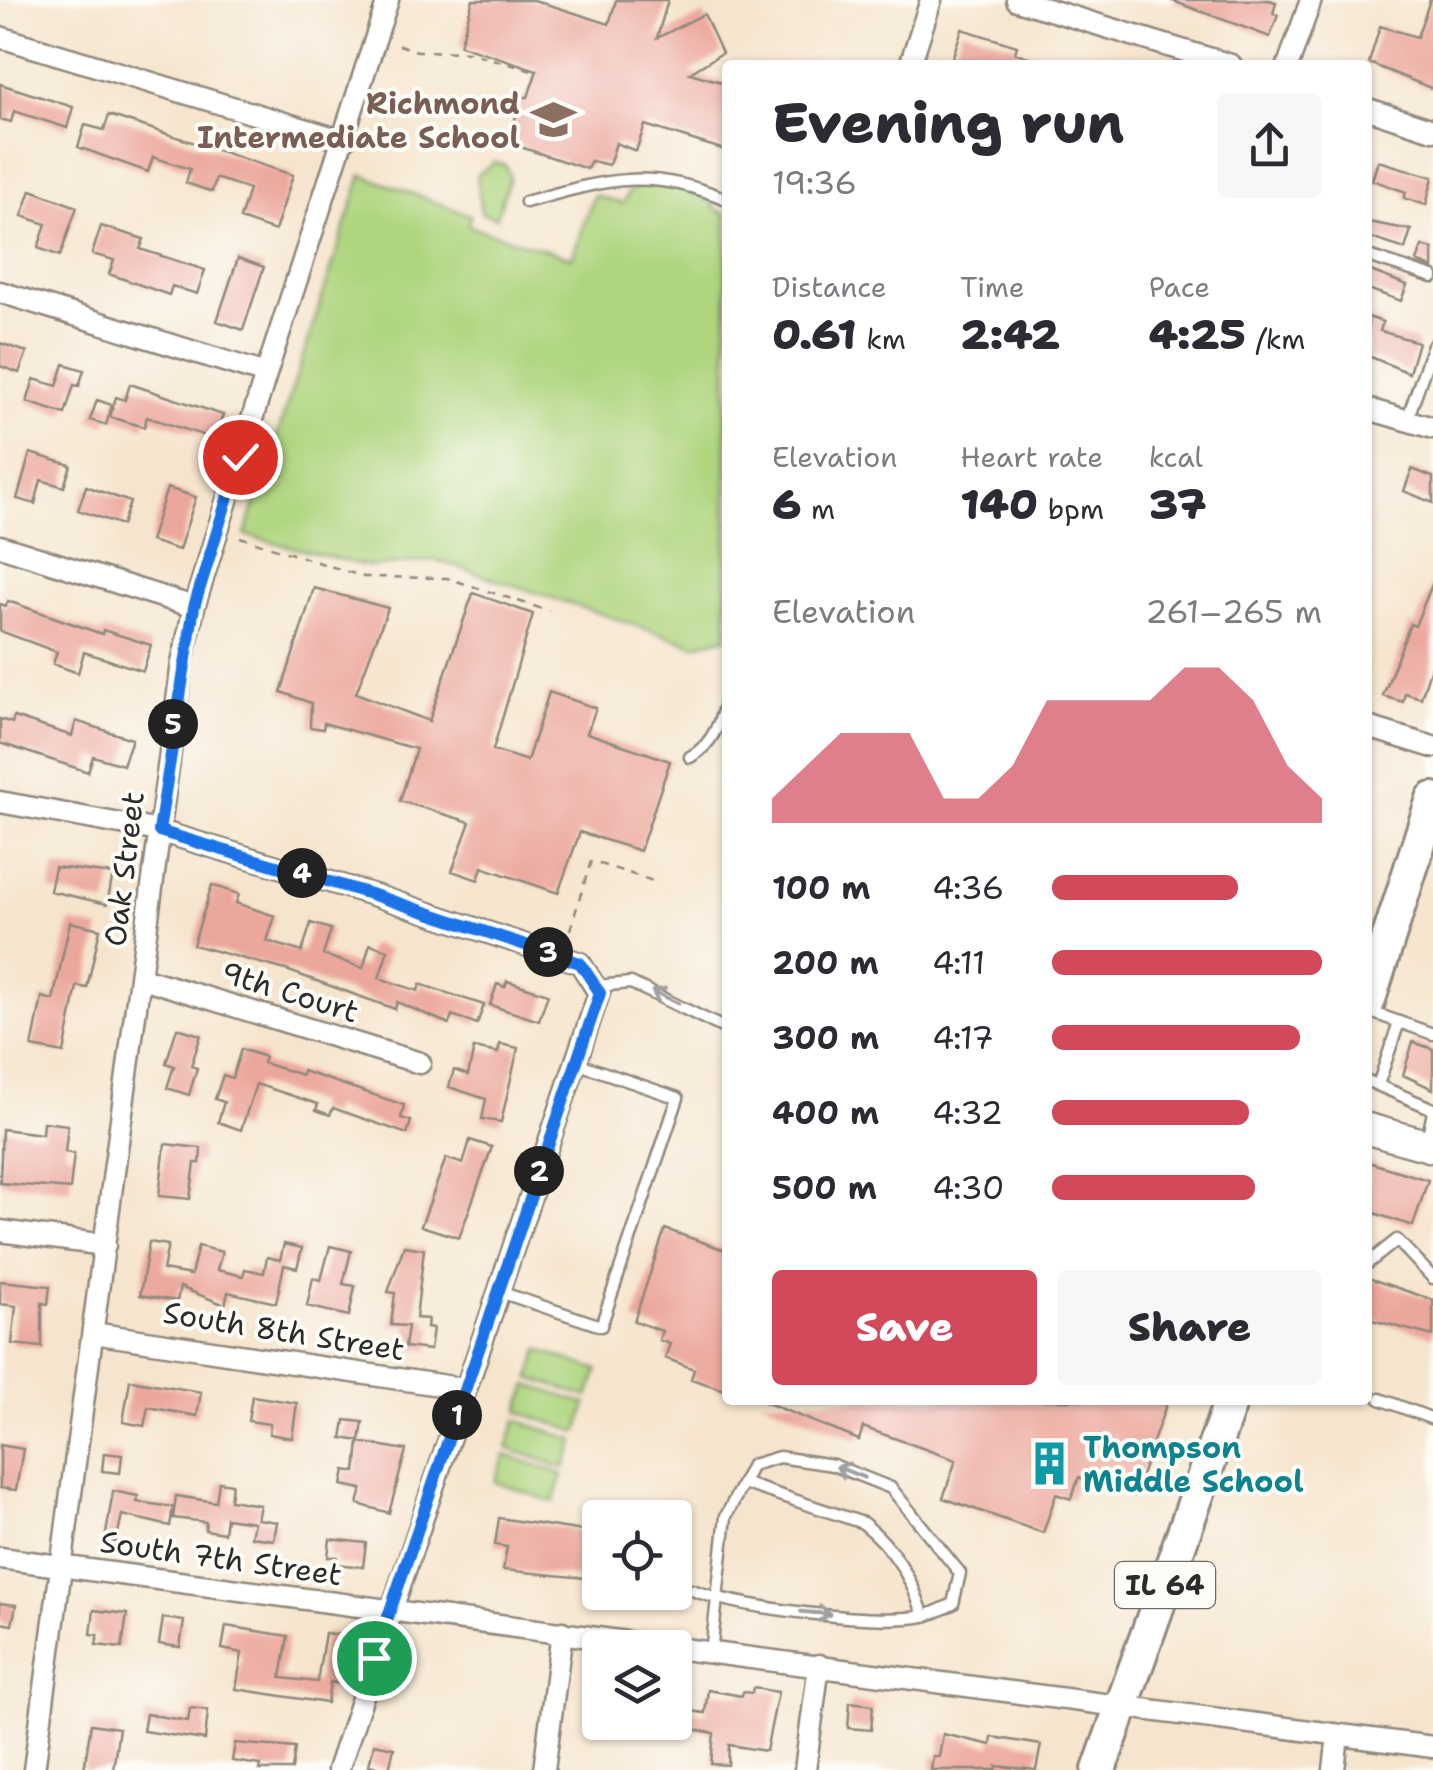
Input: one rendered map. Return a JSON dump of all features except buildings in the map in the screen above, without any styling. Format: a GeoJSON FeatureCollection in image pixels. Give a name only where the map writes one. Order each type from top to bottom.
{"type":"FeatureCollection","features":[{"type":"Feature","properties":{"kind":"main road"},"geometry":{"type":"LineString","coordinates":[[1372,990],[1430,815]]}},
{"type":"Feature","properties":{"kind":"main road","name":"IL 64"},"geometry":{"type":"LineString","coordinates":[[1099,1770],[1229,1405]]}},
{"type":"Feature","properties":{"kind":"street","name":"Oak Street"},"geometry":{"type":"LineString","coordinates":[[34,1770],[58,1566],[106,1245],[159,831],[194,607],[388,0]]}},
{"type":"Feature","properties":{"kind":"street"},"geometry":{"type":"LineString","coordinates":[[912,60],[931,0]]}},
{"type":"Feature","properties":{"kind":"street"},"geometry":{"type":"LineString","coordinates":[[1017,0],[1215,60]]}},
{"type":"Feature","properties":{"kind":"street"},"geometry":{"type":"LineString","coordinates":[[1290,60],[1311,0]]}},
{"type":"Feature","properties":{"kind":"street"},"geometry":{"type":"LineString","coordinates":[[0,37],[344,142]]}},
{"type":"Feature","properties":{"kind":"street"},"geometry":{"type":"LineString","coordinates":[[1372,109],[1433,130]]}},
{"type":"Feature","properties":{"kind":"street"},"geometry":{"type":"LineString","coordinates":[[0,292],[266,374]]}},
{"type":"Feature","properties":{"kind":"street"},"geometry":{"type":"LineString","coordinates":[[1372,409],[1433,428]]}},
{"type":"Feature","properties":{"kind":"street"},"geometry":{"type":"LineString","coordinates":[[0,546],[194,607]]}},
{"type":"Feature","properties":{"kind":"street"},"geometry":{"type":"LineString","coordinates":[[1372,729],[1433,747]]}},
{"type":"Feature","properties":{"kind":"street"},"geometry":{"type":"LineString","coordinates":[[0,802],[159,831],[377,896],[580,963],[600,993],[388,1611],[338,1770]]}},
{"type":"Feature","properties":{"kind":"street","name":"9th Court"},"geometry":{"type":"LineString","coordinates":[[142,978],[420,1063]]}},
{"type":"Feature","properties":{"kind":"street"},"geometry":{"type":"LineString","coordinates":[[1372,1130],[1430,1146]]}},
{"type":"Feature","properties":{"kind":"street"},"geometry":{"type":"LineString","coordinates":[[0,1231],[106,1245]]}},
{"type":"Feature","properties":{"kind":"street","name":"South 8th Street"},"geometry":{"type":"LineString","coordinates":[[93,1333],[466,1388]]}},
{"type":"Feature","properties":{"kind":"street","name":"South 7th Street"},"geometry":{"type":"LineString","coordinates":[[0,1558],[582,1635]]}},
{"type":"Feature","properties":{"kind":"street"},"geometry":{"type":"LineString","coordinates":[[544,1770],[562,1632]]}},
{"type":"Feature","properties":{"kind":"street","name":"South 7th Street"},"geometry":{"type":"LineString","coordinates":[[692,1651],[1124,1703],[1433,1747]]}},
{"type":"Feature","properties":{"kind":"street"},"geometry":{"type":"LineString","coordinates":[[805,1770],[820,1664]]}},
{"type":"Feature","properties":{"kind":"street"},"geometry":{"type":"LineString","coordinates":[[1334,1770],[1338,1735]]}},
{"type":"Feature","properties":{"kind":"lane"},"geometry":{"type":"LineString","coordinates":[[526,202],[614,178],[661,177],[722,198]]}},
{"type":"Feature","properties":{"kind":"lane"},"geometry":{"type":"LineString","coordinates":[[1372,257],[1433,278]]}},
{"type":"Feature","properties":{"kind":"lane"},"geometry":{"type":"LineString","coordinates":[[1407,420],[1433,345]]}},
{"type":"Feature","properties":{"kind":"lane"},"geometry":{"type":"LineString","coordinates":[[690,757],[704,750],[722,719]]}},
{"type":"Feature","properties":{"kind":"lane"},"geometry":{"type":"LineString","coordinates":[[595,982],[631,983],[722,1027]]}},
{"type":"Feature","properties":{"kind":"lane"},"geometry":{"type":"LineString","coordinates":[[1372,1012],[1433,1034]]}},
{"type":"Feature","properties":{"kind":"lane"},"geometry":{"type":"LineString","coordinates":[[1399,1022],[1373,1083],[1433,1110],[1430,1146]]}},
{"type":"Feature","properties":{"kind":"lane"},"geometry":{"type":"LineString","coordinates":[[499,1292],[601,1326],[678,1098],[576,1063]]}},
{"type":"Feature","properties":{"kind":"lane"},"geometry":{"type":"LineString","coordinates":[[1372,1260],[1397,1240],[1433,1278]]}},
{"type":"Feature","properties":{"kind":"lane"},"geometry":{"type":"LineString","coordinates":[[1380,1399],[1433,1419]]}},
{"type":"Feature","properties":{"kind":"lane"},"geometry":{"type":"LineString","coordinates":[[692,1590],[719,1600],[848,1616],[924,1616],[953,1604],[960,1573],[891,1488],[833,1464],[779,1456],[752,1465],[726,1516],[719,1600],[710,1653]]}},
{"type":"Feature","properties":{"kind":"lane"},"geometry":{"type":"LineString","coordinates":[[743,1483],[871,1530],[911,1577],[924,1616]]}},
{"type":"Feature","properties":{"kind":"path"},"geometry":{"type":"LineString","coordinates":[[399,45],[417,51],[469,52],[539,73]]}},
{"type":"Feature","properties":{"kind":"path"},"geometry":{"type":"LineString","coordinates":[[240,537],[364,577],[446,578],[550,610]]}},
{"type":"Feature","properties":{"kind":"path"},"geometry":{"type":"LineString","coordinates":[[570,930],[591,861],[656,882]]}},
{"type":"Feature","properties":{"kind":"green space"},"geometry":{"type":"Polygon","coordinates":[[[495,162],[506,166],[510,177],[496,218],[481,212],[477,175],[495,162]]]}},
{"type":"Feature","properties":{"kind":"green space"},"geometry":{"type":"Polygon","coordinates":[[[362,175],[470,215],[468,226],[572,258],[594,195],[623,204],[630,189],[669,183],[714,203],[713,207],[722,212],[722,638],[695,645],[437,560],[369,567],[245,535],[362,175]]]}},
{"type":"Feature","properties":{"kind":"green space"},"geometry":{"type":"Polygon","coordinates":[[[539,1350],[598,1370],[588,1397],[530,1378],[539,1350]]]}},
{"type":"Feature","properties":{"kind":"green space"},"geometry":{"type":"Polygon","coordinates":[[[528,1385],[587,1404],[578,1432],[519,1412],[528,1385]]]}},
{"type":"Feature","properties":{"kind":"green space"},"geometry":{"type":"Polygon","coordinates":[[[516,1420],[575,1440],[565,1468],[507,1448],[516,1420]]]}},
{"type":"Feature","properties":{"kind":"green space"},"geometry":{"type":"Polygon","coordinates":[[[505,1455],[563,1474],[554,1502],[495,1482],[505,1455]]]}},
{"type":"Feature","properties":{"kind":"place","name":"Richmond Intermediate School"},"geometry":{"type":"Point","coordinates":[553,120]}},
{"type":"Feature","properties":{"kind":"place","name":"Thompson Middle School"},"geometry":{"type":"Point","coordinates":[1050,1464]}},
{"type":"Feature","properties":{"kind":"route"},"geometry":{"type":"LineString","coordinates":[[240,457],[194,607],[182,663],[159,831],[377,896],[580,963],[600,993],[374,1658]]}}]}
